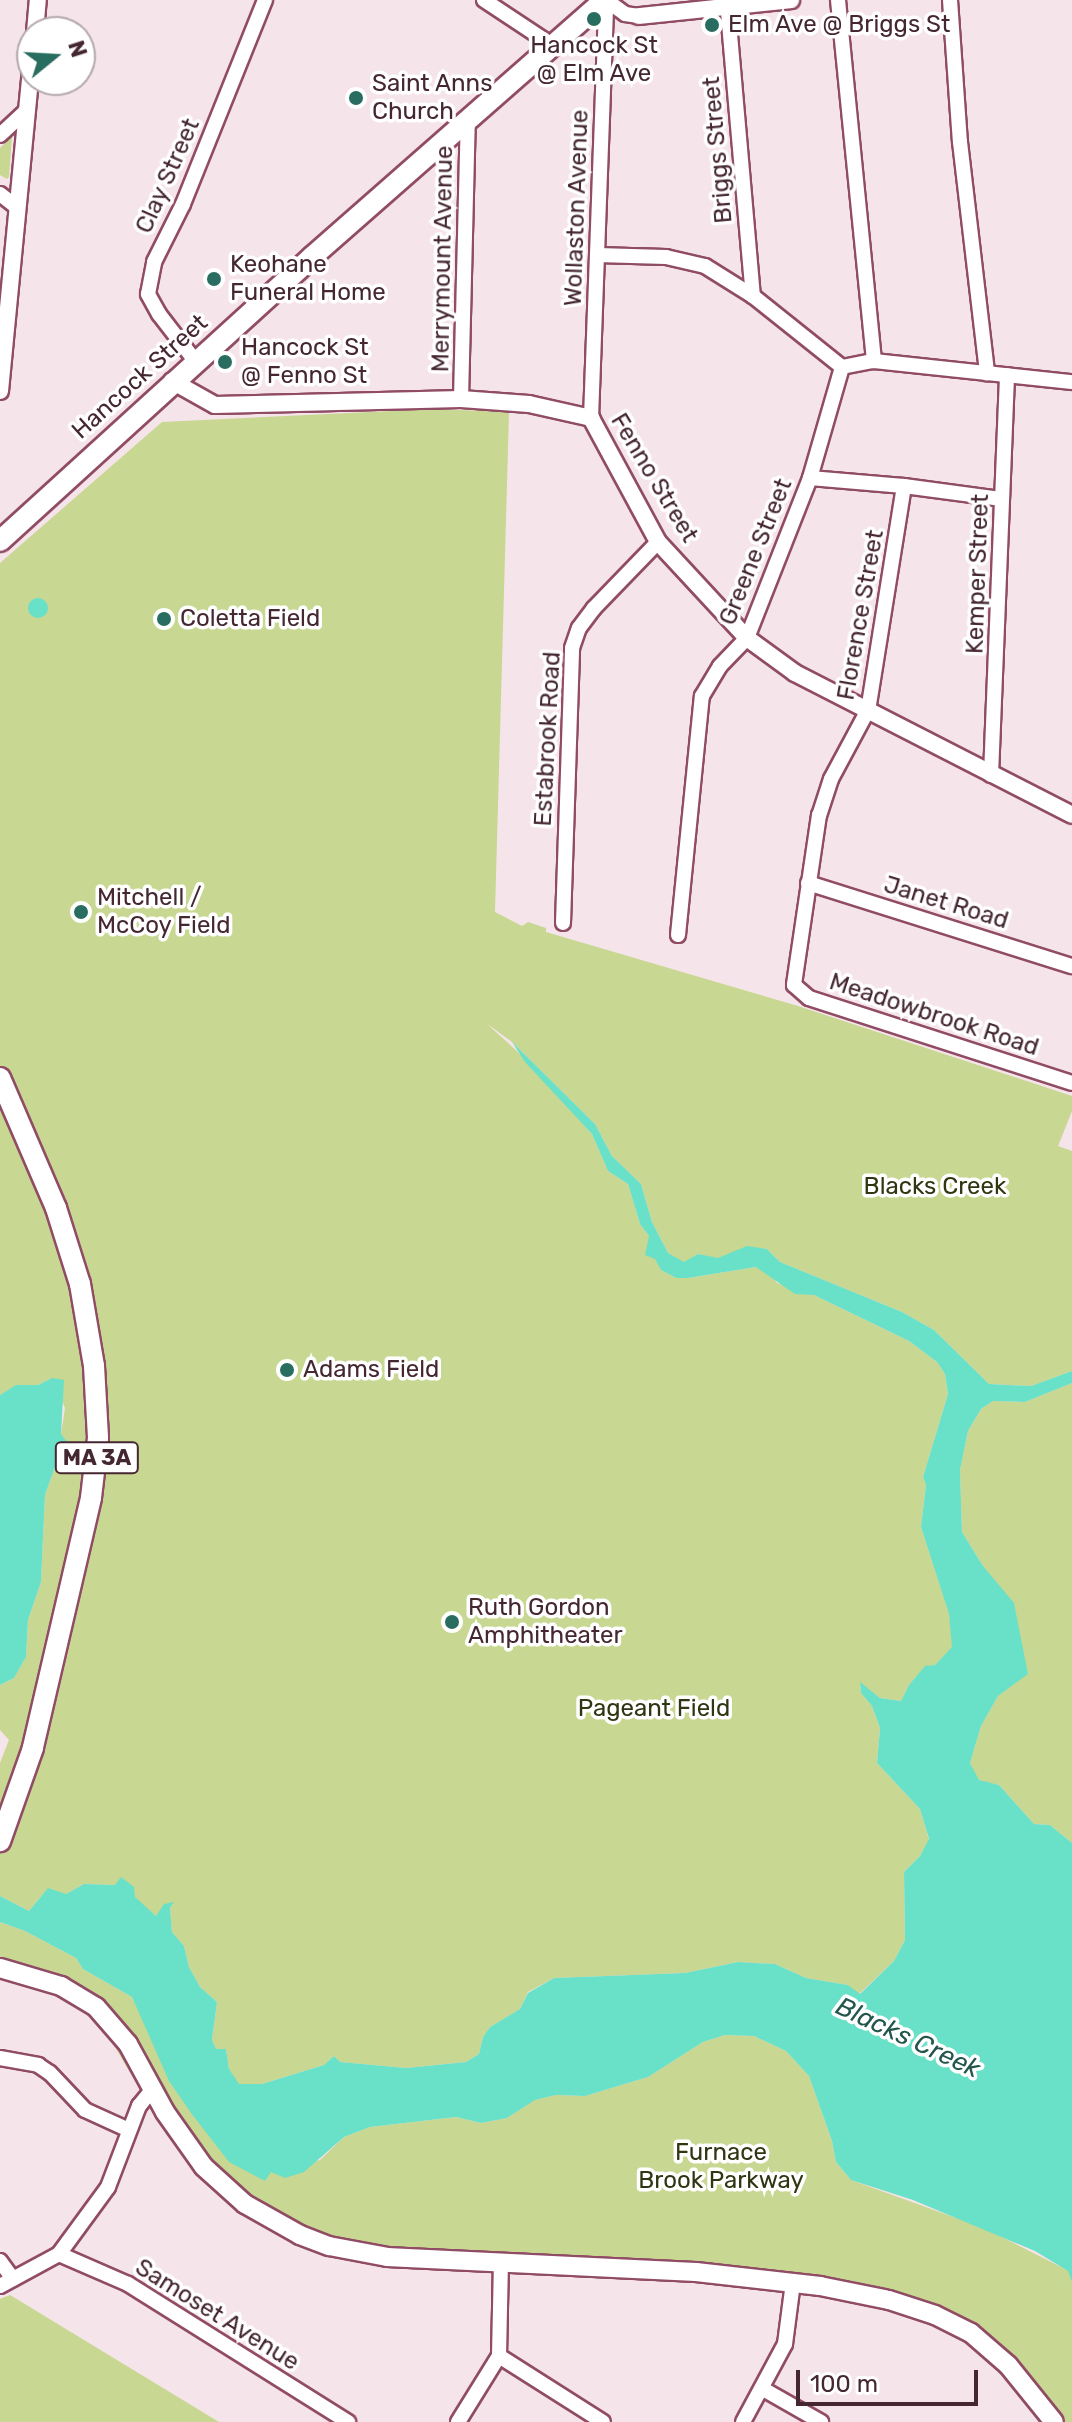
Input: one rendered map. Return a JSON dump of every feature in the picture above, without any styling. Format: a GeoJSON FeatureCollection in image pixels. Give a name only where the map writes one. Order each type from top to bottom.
{"type":"FeatureCollection","features":[{"type":"Feature","properties":{"kind":"main road","name":"Hancock Street"},"geometry":{"type":"LineString","coordinates":[[0,541],[172,381],[606,0]]}},
{"type":"Feature","properties":{"kind":"main road","name":"MA 3A"},"geometry":{"type":"LineString","coordinates":[[0,1078],[56,1208],[80,1284],[94,1366],[98,1438],[91,1498],[33,1748],[0,1841]]}},
{"type":"Feature","properties":{"kind":"main road"},"geometry":{"type":"LineString","coordinates":[[5,1973],[61,1986],[96,2007],[128,2044],[186,2145],[226,2188],[271,2220],[300,2235],[355,2252],[501,2264],[696,2272],[793,2282],[889,2300],[952,2322],[989,2347],[1008,2365],[1054,2422]]}},
{"type":"Feature","properties":{"kind":"street","name":"Clay Street"},"geometry":{"type":"LineString","coordinates":[[196,362],[148,294],[154,262],[183,204],[265,0]]}},
{"type":"Feature","properties":{"kind":"street"},"geometry":{"type":"LineString","coordinates":[[484,0],[552,45]]}},
{"type":"Feature","properties":{"kind":"street"},"geometry":{"type":"LineString","coordinates":[[606,0],[625,14],[639,16],[727,4],[791,0]]}},
{"type":"Feature","properties":{"kind":"street","name":"Wollaston Avenue"},"geometry":{"type":"LineString","coordinates":[[591,418],[606,0]]}},
{"type":"Feature","properties":{"kind":"street"},"geometry":{"type":"LineString","coordinates":[[838,0],[874,361]]}},
{"type":"Feature","properties":{"kind":"street"},"geometry":{"type":"LineString","coordinates":[[950,0],[960,142],[987,373]]}},
{"type":"Feature","properties":{"kind":"street","name":"Briggs Street"},"geometry":{"type":"LineString","coordinates":[[727,4],[753,296]]}},
{"type":"Feature","properties":{"kind":"street"},"geometry":{"type":"LineString","coordinates":[[0,391],[28,96]]}},
{"type":"Feature","properties":{"kind":"street"},"geometry":{"type":"LineString","coordinates":[[0,135],[27,110]]}},
{"type":"Feature","properties":{"kind":"street","name":"Merrymount Avenue"},"geometry":{"type":"LineString","coordinates":[[461,399],[468,120]]}},
{"type":"Feature","properties":{"kind":"street"},"geometry":{"type":"LineString","coordinates":[[0,194],[18,208]]}},
{"type":"Feature","properties":{"kind":"street"},"geometry":{"type":"LineString","coordinates":[[597,255],[666,257],[705,266],[753,296],[842,367],[874,361],[1072,382]]}},
{"type":"Feature","properties":{"kind":"street","name":"Greene Street"},"geometry":{"type":"LineString","coordinates":[[678,935],[702,696],[720,666],[747,638],[810,478],[842,367]]}},
{"type":"Feature","properties":{"kind":"street","name":"Kemper Street"},"geometry":{"type":"LineString","coordinates":[[991,775],[1007,375]]}},
{"type":"Feature","properties":{"kind":"street","name":"Fenno Street"},"geometry":{"type":"LineString","coordinates":[[172,381],[215,405],[461,399],[529,404],[591,418],[658,542],[747,638],[795,673],[1072,815]]}},
{"type":"Feature","properties":{"kind":"street"},"geometry":{"type":"LineString","coordinates":[[810,478],[1002,499]]}},
{"type":"Feature","properties":{"kind":"street","name":"Florence Street"},"geometry":{"type":"LineString","coordinates":[[793,979],[819,815],[831,779],[868,710],[904,486]]}},
{"type":"Feature","properties":{"kind":"street","name":"Estabrook Road"},"geometry":{"type":"LineString","coordinates":[[563,923],[572,648],[579,628],[594,608],[658,542]]}},
{"type":"Feature","properties":{"kind":"street","name":"Janet Road"},"geometry":{"type":"LineString","coordinates":[[808,883],[1072,966]]}},
{"type":"Feature","properties":{"kind":"street","name":"Meadowbrook Road"},"geometry":{"type":"LineString","coordinates":[[793,979],[798,991],[809,998],[1072,1083]]}},
{"type":"Feature","properties":{"kind":"street"},"geometry":{"type":"LineString","coordinates":[[0,2058],[38,2065],[50,2073],[85,2110],[129,2130]]}},
{"type":"Feature","properties":{"kind":"street"},"geometry":{"type":"LineString","coordinates":[[0,2261],[6,2282],[59,2254],[108,2187],[139,2106],[152,2090]]}},
{"type":"Feature","properties":{"kind":"street","name":"Samoset Avenue"},"geometry":{"type":"LineString","coordinates":[[59,2254],[128,2284],[348,2422]]}},
{"type":"Feature","properties":{"kind":"street"},"geometry":{"type":"LineString","coordinates":[[458,2422],[499,2356],[501,2264]]}},
{"type":"Feature","properties":{"kind":"street"},"geometry":{"type":"LineString","coordinates":[[743,2422],[785,2344],[793,2282]]}},
{"type":"Feature","properties":{"kind":"street"},"geometry":{"type":"LineString","coordinates":[[499,2356],[603,2422]]}},
{"type":"Feature","properties":{"kind":"street"},"geometry":{"type":"LineString","coordinates":[[763,2389],[821,2422]]}},
{"type":"Feature","properties":{"kind":"green space"},"geometry":{"type":"Polygon","coordinates":[[[12,136],[7,179],[0,175],[0,148],[12,136]]]}},
{"type":"Feature","properties":{"kind":"green space"},"geometry":{"type":"Polygon","coordinates":[[[434,409],[509,412],[495,912],[522,926],[528,922],[546,928],[546,932],[798,1006],[1072,1096],[1072,1111],[1058,1146],[1072,1151],[1072,1371],[1031,1386],[989,1384],[934,1330],[902,1312],[780,1262],[767,1249],[747,1247],[718,1259],[698,1254],[684,1263],[668,1253],[652,1222],[641,1184],[612,1156],[595,1124],[512,1042],[486,1023],[518,1052],[592,1134],[608,1171],[628,1184],[640,1224],[649,1236],[661,1270],[676,1278],[756,1267],[768,1271],[777,1283],[814,1295],[909,1341],[937,1362],[945,1374],[948,1394],[923,1477],[926,1485],[921,1527],[949,1613],[953,1647],[935,1665],[925,1667],[909,1685],[901,1701],[880,1698],[860,1683],[861,1693],[872,1706],[880,1728],[877,1763],[920,1809],[929,1840],[920,1856],[904,1872],[905,1940],[894,1961],[859,1994],[848,1985],[806,1978],[775,1964],[738,1962],[685,1973],[554,1978],[528,1992],[520,2009],[490,2027],[483,2037],[479,2054],[466,2062],[406,2068],[339,2062],[334,2056],[324,2065],[262,2084],[238,2084],[229,2069],[226,2049],[216,2049],[212,2040],[217,2002],[200,1987],[189,1967],[184,1946],[172,1932],[170,1908],[173,1904],[156,1916],[115,1885],[84,1884],[66,1894],[42,1895],[29,1911],[0,1896],[0,1763],[9,1740],[0,1730],[0,1685],[14,1678],[26,1657],[28,1620],[41,1582],[45,1495],[56,1464],[65,1453],[61,1434],[65,1408],[52,1378],[38,1385],[17,1385],[0,1395],[0,563],[162,422],[434,409]]]}},
{"type":"Feature","properties":{"kind":"green space"},"geometry":{"type":"Polygon","coordinates":[[[1072,1383],[1072,1843],[1050,1825],[1034,1824],[999,1785],[978,1781],[970,1763],[981,1726],[998,1696],[1028,1673],[983,1566],[962,1532],[960,1470],[968,1431],[981,1409],[993,1401],[1025,1402],[1072,1383]]]}},
{"type":"Feature","properties":{"kind":"green space","name":"Furnace Brook Parkway"},"geometry":{"type":"Polygon","coordinates":[[[0,1922],[25,1931],[76,1958],[83,1969],[132,1997],[143,2019],[271,2172],[320,2160],[344,2137],[370,2127],[456,2117],[481,2123],[507,2118],[534,2100],[556,2095],[585,2096],[648,2077],[703,2042],[725,2035],[754,2036],[786,2051],[809,2076],[832,2141],[836,2162],[851,2180],[984,2228],[1069,2271],[1072,2282],[1072,2422],[1041,2422],[996,2368],[971,2345],[904,2312],[760,2284],[293,2241],[236,2209],[200,2178],[166,2134],[112,2042],[83,2009],[58,1995],[0,1973],[0,1922]]]}},
{"type":"Feature","properties":{"kind":"green space"},"geometry":{"type":"Polygon","coordinates":[[[10,2295],[219,2422],[0,2422],[0,2299],[10,2295]]]}},
{"type":"Feature","properties":{"kind":"water"},"geometry":{"type":"Polygon","coordinates":[[[38,598],[45,601],[48,608],[45,615],[38,618],[31,615],[28,608],[31,601],[38,598]]]}},
{"type":"Feature","properties":{"kind":"water","name":"Blacks Creek"},"geometry":{"type":"Polygon","coordinates":[[[512,1042],[595,1124],[612,1156],[641,1184],[652,1222],[668,1253],[684,1262],[698,1254],[718,1258],[747,1246],[767,1249],[780,1262],[902,1312],[934,1330],[989,1384],[1031,1386],[1072,1371],[1072,1383],[1025,1402],[993,1401],[981,1409],[968,1431],[960,1470],[962,1532],[983,1566],[1014,1603],[1028,1674],[998,1696],[981,1726],[970,1763],[979,1780],[999,1785],[1034,1824],[1050,1825],[1072,1843],[1072,2282],[1068,2271],[1035,2251],[913,2200],[851,2180],[836,2162],[832,2141],[809,2076],[786,2051],[754,2036],[725,2035],[703,2042],[648,2077],[585,2096],[556,2095],[535,2100],[507,2118],[481,2123],[456,2117],[370,2127],[344,2137],[304,2172],[285,2178],[271,2172],[265,2181],[229,2162],[191,2113],[169,2081],[132,1997],[83,1969],[76,1958],[25,1931],[0,1922],[0,1896],[29,1911],[48,1888],[66,1894],[84,1884],[115,1885],[121,1877],[134,1887],[135,1897],[156,1916],[164,1904],[174,1902],[170,1908],[172,1932],[184,1946],[189,1967],[200,1987],[217,2002],[212,2040],[216,2049],[226,2049],[229,2069],[239,2084],[262,2084],[324,2065],[334,2056],[340,2062],[406,2068],[466,2062],[479,2054],[483,2037],[490,2027],[520,2009],[528,1993],[554,1978],[685,1973],[738,1962],[775,1964],[806,1978],[848,1985],[860,1994],[894,1961],[905,1940],[904,1872],[920,1856],[929,1839],[920,1809],[877,1763],[880,1728],[872,1706],[861,1693],[860,1682],[880,1698],[901,1701],[909,1685],[925,1666],[935,1665],[952,1647],[949,1614],[921,1527],[926,1485],[923,1477],[948,1394],[945,1374],[937,1362],[909,1341],[814,1295],[795,1294],[756,1267],[688,1278],[676,1278],[661,1270],[655,1259],[645,1255],[649,1236],[640,1224],[628,1184],[608,1171],[592,1134],[525,1062],[512,1042]]]}},
{"type":"Feature","properties":{"kind":"water"},"geometry":{"type":"Polygon","coordinates":[[[52,1378],[64,1380],[61,1434],[67,1442],[45,1495],[41,1582],[28,1620],[26,1657],[14,1678],[0,1685],[0,1395],[16,1385],[38,1385],[52,1378]]]}},
{"type":"Feature","properties":{"kind":"place","name":"Hancock St @ Elm Ave"},"geometry":{"type":"Point","coordinates":[594,19]}},
{"type":"Feature","properties":{"kind":"place","name":"Elm Ave @ Briggs St"},"geometry":{"type":"Point","coordinates":[712,25]}},
{"type":"Feature","properties":{"kind":"place","name":"Saint Anns Church"},"geometry":{"type":"Point","coordinates":[356,98]}},
{"type":"Feature","properties":{"kind":"place","name":"Keohane Funeral Home"},"geometry":{"type":"Point","coordinates":[214,279]}},
{"type":"Feature","properties":{"kind":"place","name":"Hancock St @ Fenno St"},"geometry":{"type":"Point","coordinates":[225,362]}},
{"type":"Feature","properties":{"kind":"place","name":"Coletta Field"},"geometry":{"type":"Point","coordinates":[164,619]}},
{"type":"Feature","properties":{"kind":"place","name":"Mitchell / McCoy Field"},"geometry":{"type":"Point","coordinates":[81,912]}},
{"type":"Feature","properties":{"kind":"place","name":"Adams Field"},"geometry":{"type":"Point","coordinates":[287,1370]}},
{"type":"Feature","properties":{"kind":"place","name":"Ruth Gordon Amphitheater"},"geometry":{"type":"Point","coordinates":[452,1622]}},
{"type":"Feature","properties":{"kind":"park label","name":"Pageant Field"},"geometry":{"type":"Point","coordinates":[654,1709]}}]}
